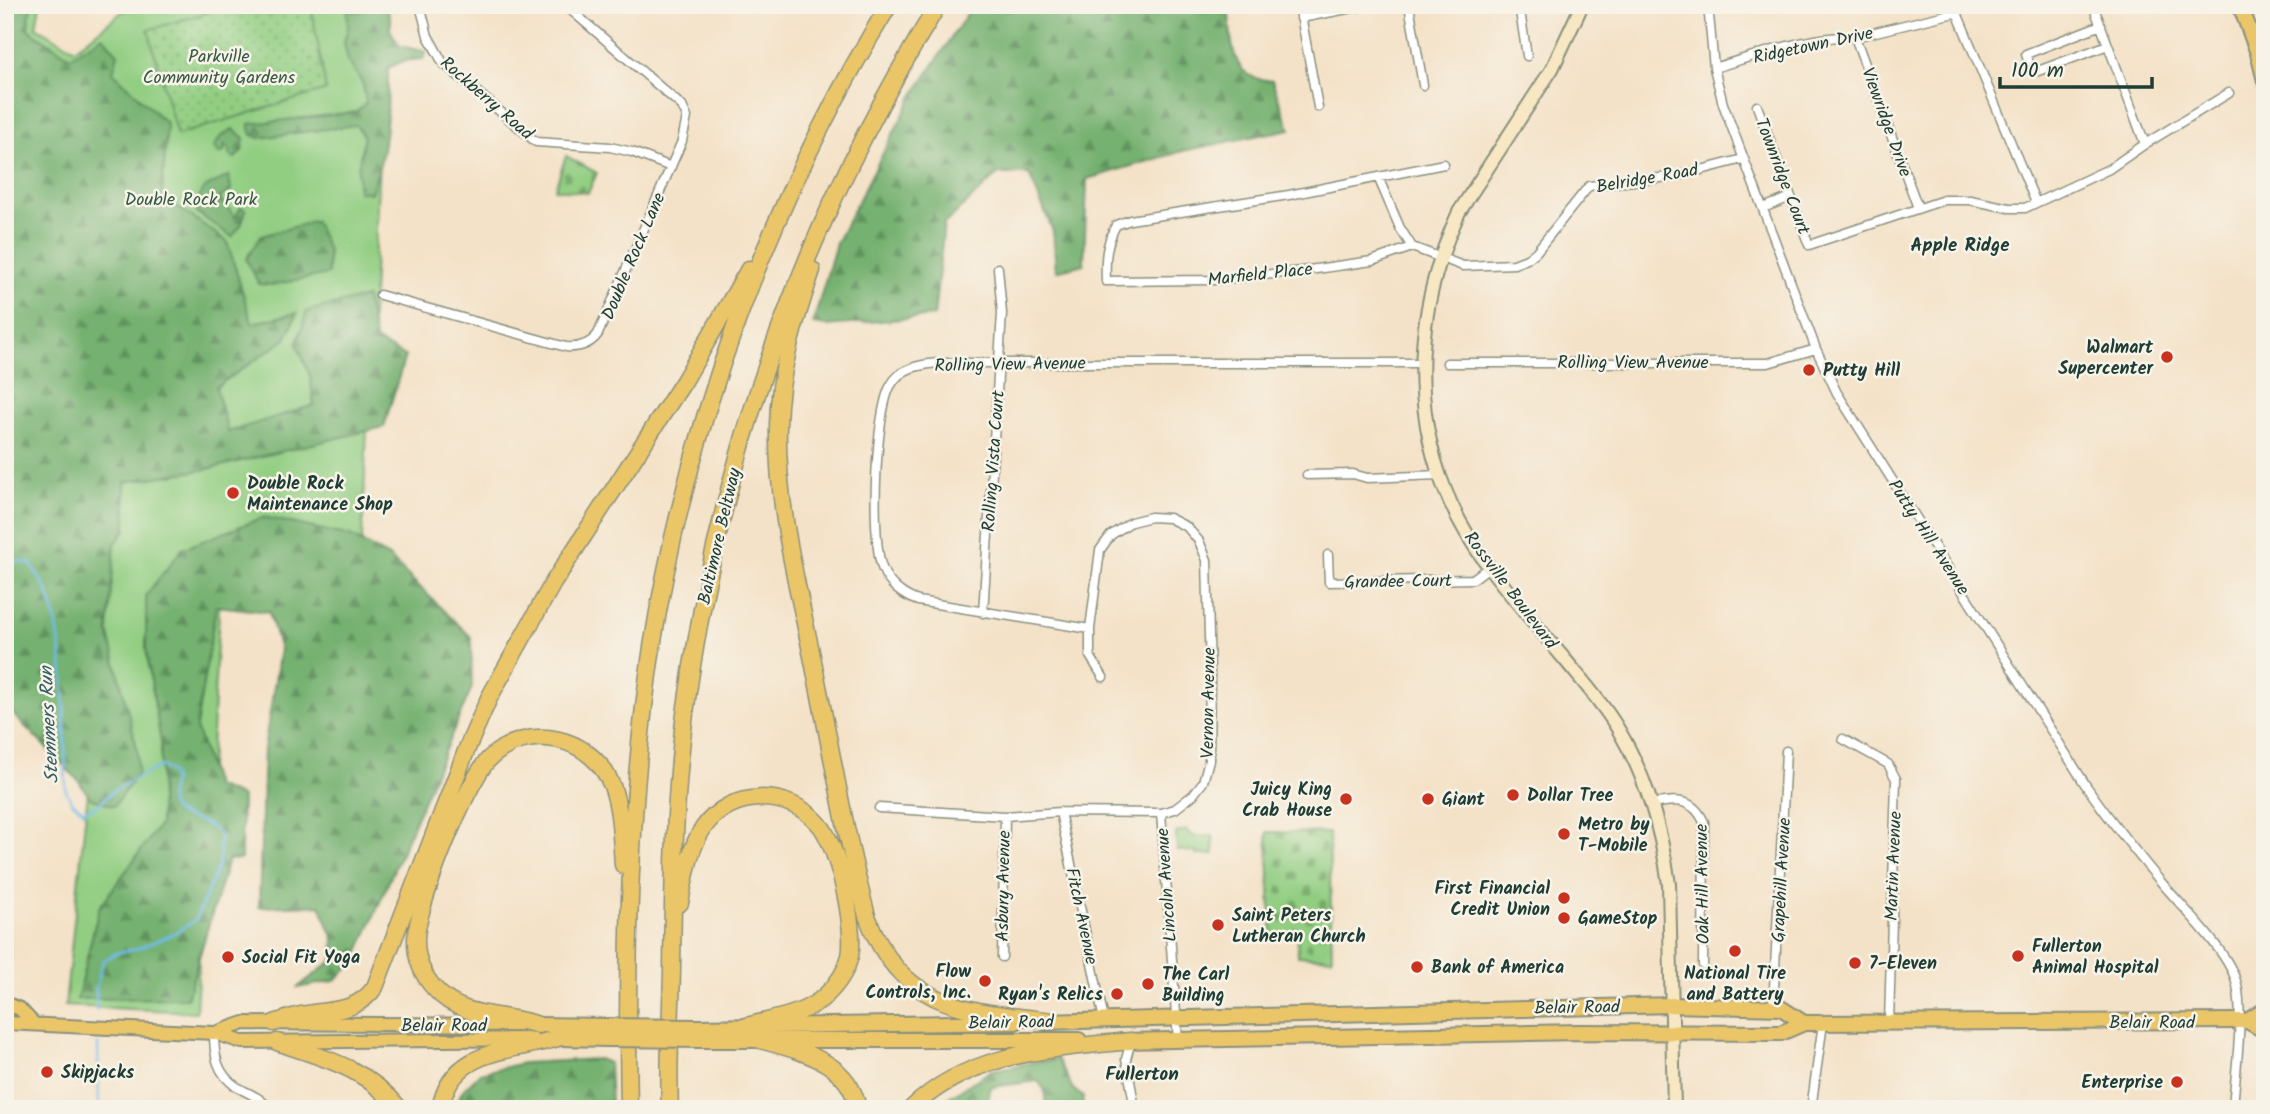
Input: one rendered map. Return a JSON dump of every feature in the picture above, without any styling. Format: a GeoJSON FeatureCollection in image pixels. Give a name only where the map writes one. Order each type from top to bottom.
{"type":"FeatureCollection","features":[{"type":"Feature","properties":{"kind":"highway"},"geometry":{"type":"LineString","coordinates":[[274,1023],[302,1015],[351,1008],[362,1002],[375,987],[468,747],[494,688],[552,583],[684,381],[774,224],[831,106],[889,5]]}},
{"type":"Feature","properties":{"kind":"highway","name":"Baltimore Beltway"},"geometry":{"type":"LineString","coordinates":[[670,1106],[672,936],[678,784],[684,723],[704,595],[731,476],[770,352],[813,243],[867,127],[938,5]]}},
{"type":"Feature","properties":{"kind":"highway"},"geometry":{"type":"LineString","coordinates":[[2240,5],[2265,80]]}},
{"type":"Feature","properties":{"kind":"highway"},"geometry":{"type":"LineString","coordinates":[[904,60],[844,187],[820,247],[789,341],[783,371],[778,426],[785,517],[861,895],[869,923],[879,944],[900,972],[914,984],[950,1004],[972,1011],[1053,1021]]}},
{"type":"Feature","properties":{"kind":"highway"},"geometry":{"type":"LineString","coordinates":[[627,1109],[632,840],[650,662],[663,585],[711,398],[774,224]]}},
{"type":"Feature","properties":{"kind":"highway"},"geometry":{"type":"LineString","coordinates":[[538,1024],[517,1017],[481,1013],[447,1001],[429,982],[418,956],[416,926],[456,816],[477,774],[498,751],[518,741],[541,737],[555,738],[580,747],[600,766],[612,786],[616,801],[630,939]]}},
{"type":"Feature","properties":{"kind":"highway"},"geometry":{"type":"LineString","coordinates":[[672,936],[694,847],[704,828],[719,812],[739,802],[768,797],[792,803],[812,816],[820,825],[835,851],[850,927],[852,940],[847,966],[833,989],[811,1006],[747,1026]]}},
{"type":"Feature","properties":{"kind":"highway","name":"Belair Road"},"geometry":{"type":"LineString","coordinates":[[699,1033],[747,1026],[1104,1020],[1672,1005],[1781,1008],[1804,1023]]}},
{"type":"Feature","properties":{"kind":"highway"},"geometry":{"type":"LineString","coordinates":[[2243,1021],[2265,1010]]}},
{"type":"Feature","properties":{"kind":"highway","name":"Belair Road"},"geometry":{"type":"LineString","coordinates":[[558,1038],[607,1033],[699,1033],[757,1039],[1131,1041],[1580,1032],[1780,1033],[1804,1023],[2243,1021],[2265,1031]]}},
{"type":"Feature","properties":{"kind":"highway","name":"Belair Road"},"geometry":{"type":"LineString","coordinates":[[538,1024],[607,1033]]}},
{"type":"Feature","properties":{"kind":"highway"},"geometry":{"type":"LineString","coordinates":[[440,1109],[453,1079],[483,1055],[558,1038]]}},
{"type":"Feature","properties":{"kind":"highway"},"geometry":{"type":"LineString","coordinates":[[757,1039],[824,1061],[845,1079],[858,1109]]}},
{"type":"Feature","properties":{"kind":"highway"},"geometry":{"type":"LineString","coordinates":[[911,1109],[947,1081],[986,1063],[1014,1055],[1131,1041]]}},
{"type":"Feature","properties":{"kind":"highway"},"geometry":{"type":"LineString","coordinates":[[277,1042],[352,1068],[382,1088],[400,1109]]}},
{"type":"Feature","properties":{"kind":"main road","name":"Rossville Boulevard"},"geometry":{"type":"LineString","coordinates":[[1582,5],[1552,69],[1459,212],[1440,258],[1427,303],[1421,363],[1426,421],[1440,475],[1461,525],[1489,568],[1610,717],[1631,752],[1653,804],[1664,848],[1669,884],[1674,1109]]}},
{"type":"Feature","properties":{"kind":"main road"},"geometry":{"type":"LineString","coordinates":[[5,1003],[20,1009],[33,1023]]}},
{"type":"Feature","properties":{"kind":"main road","name":"Belair Road"},"geometry":{"type":"LineString","coordinates":[[5,1023],[214,1033],[243,1042],[558,1038]]}},
{"type":"Feature","properties":{"kind":"main road","name":"Belair Road"},"geometry":{"type":"LineString","coordinates":[[214,1033],[244,1023],[538,1024]]}},
{"type":"Feature","properties":{"kind":"street","name":"Rockberry Road"},"geometry":{"type":"LineString","coordinates":[[420,5],[428,36],[443,64],[536,142],[610,147],[632,152],[671,167]]}},
{"type":"Feature","properties":{"kind":"street","name":"Double Rock Lane"},"geometry":{"type":"LineString","coordinates":[[380,295],[566,347],[586,344],[594,339],[671,167],[687,117],[684,108],[565,5]]}},
{"type":"Feature","properties":{"kind":"street"},"geometry":{"type":"LineString","coordinates":[[1299,5],[1318,107]]}},
{"type":"Feature","properties":{"kind":"street"},"geometry":{"type":"LineString","coordinates":[[1301,18],[1368,5]]}},
{"type":"Feature","properties":{"kind":"street"},"geometry":{"type":"LineString","coordinates":[[1409,5],[1423,85]]}},
{"type":"Feature","properties":{"kind":"street"},"geometry":{"type":"LineString","coordinates":[[1519,5],[1527,56]]}},
{"type":"Feature","properties":{"kind":"street","name":"Putty Hill Avenue"},"geometry":{"type":"LineString","coordinates":[[1708,5],[1714,68],[1723,104],[1816,349],[1846,410],[1980,615],[2085,784],[2129,844],[2230,966],[2237,986],[2243,1021],[2233,1109]]}},
{"type":"Feature","properties":{"kind":"street"},"geometry":{"type":"LineString","coordinates":[[2093,5],[2145,144]]}},
{"type":"Feature","properties":{"kind":"street","name":"Ridgetown Drive"},"geometry":{"type":"LineString","coordinates":[[1714,68],[1799,45],[1839,36],[1856,37],[1954,13],[1961,18],[2036,203]]}},
{"type":"Feature","properties":{"kind":"street"},"geometry":{"type":"LineString","coordinates":[[2101,25],[2026,54],[2031,69],[2038,71],[2108,45]]}},
{"type":"Feature","properties":{"kind":"street","name":"Viewridge Drive"},"geometry":{"type":"LineString","coordinates":[[1856,37],[1918,208]]}},
{"type":"Feature","properties":{"kind":"street"},"geometry":{"type":"LineString","coordinates":[[1918,208],[1955,199],[2019,209],[2036,203],[2109,169],[2229,93]]}},
{"type":"Feature","properties":{"kind":"street","name":"Townridge Court"},"geometry":{"type":"LineString","coordinates":[[1756,106],[1810,245],[1918,208]]}},
{"type":"Feature","properties":{"kind":"street","name":"Belridge Road"},"geometry":{"type":"LineString","coordinates":[[1412,247],[1463,266],[1514,264],[1536,252],[1589,186],[1678,176],[1743,159]]}},
{"type":"Feature","properties":{"kind":"street"},"geometry":{"type":"LineString","coordinates":[[1412,247],[1400,228],[1378,177],[1444,164]]}},
{"type":"Feature","properties":{"kind":"street","name":"Marfield Place"},"geometry":{"type":"LineString","coordinates":[[1378,177],[1289,195],[1130,220],[1116,225],[1104,258],[1106,281],[1215,280],[1302,271],[1372,261],[1412,247]]}},
{"type":"Feature","properties":{"kind":"street"},"geometry":{"type":"LineString","coordinates":[[1763,208],[1791,197]]}},
{"type":"Feature","properties":{"kind":"street","name":"Rolling Vista Court"},"geometry":{"type":"LineString","coordinates":[[983,613],[1000,364],[1002,313],[998,268]]}},
{"type":"Feature","properties":{"kind":"street","name":"Rolling View Avenue"},"geometry":{"type":"LineString","coordinates":[[1447,363],[1768,363],[1816,349]]}},
{"type":"Feature","properties":{"kind":"street","name":"Rolling View Avenue"},"geometry":{"type":"LineString","coordinates":[[1090,629],[918,601],[907,597],[894,586],[883,571],[875,533],[879,456],[886,400],[893,382],[906,370],[913,366],[937,363],[1421,363]]}},
{"type":"Feature","properties":{"kind":"street"},"geometry":{"type":"LineString","coordinates":[[1307,475],[1353,474],[1367,478],[1440,475]]}},
{"type":"Feature","properties":{"kind":"street","name":"Vernon Avenue"},"geometry":{"type":"LineString","coordinates":[[879,808],[1005,816],[1060,812],[1161,813],[1175,808],[1193,795],[1203,782],[1209,760],[1208,560],[1199,541],[1187,527],[1172,519],[1151,517],[1122,526],[1107,540],[1098,557],[1090,629],[1090,656],[1103,677]]}},
{"type":"Feature","properties":{"kind":"street","name":"Grandee Court"},"geometry":{"type":"LineString","coordinates":[[1328,555],[1329,582],[1473,579],[1489,568]]}},
{"type":"Feature","properties":{"kind":"street","name":"Martin Avenue"},"geometry":{"type":"LineString","coordinates":[[1843,739],[1888,764],[1896,779],[1889,1023]]}},
{"type":"Feature","properties":{"kind":"street","name":"Grapehill Avenue"},"geometry":{"type":"LineString","coordinates":[[1773,1008],[1786,751]]}},
{"type":"Feature","properties":{"kind":"street","name":"Oak Hill Avenue"},"geometry":{"type":"LineString","coordinates":[[1653,804],[1685,802],[1700,812],[1704,822],[1703,965]]}},
{"type":"Feature","properties":{"kind":"street","name":"Fitch Avenue"},"geometry":{"type":"LineString","coordinates":[[1060,812],[1104,1020]]}},
{"type":"Feature","properties":{"kind":"street","name":"Lincoln Avenue"},"geometry":{"type":"LineString","coordinates":[[1161,813],[1178,1040]]}},
{"type":"Feature","properties":{"kind":"street","name":"Asbury Avenue"},"geometry":{"type":"LineString","coordinates":[[1002,957],[1005,816]]}},
{"type":"Feature","properties":{"kind":"street"},"geometry":{"type":"LineString","coordinates":[[1811,1109],[1823,1023]]}},
{"type":"Feature","properties":{"kind":"street"},"geometry":{"type":"LineString","coordinates":[[214,1033],[214,1055],[225,1078],[259,1098],[270,1109]]}},
{"type":"Feature","properties":{"kind":"street"},"geometry":{"type":"LineString","coordinates":[[1131,1041],[1126,1059],[1135,1109]]}},
{"type":"Feature","properties":{"kind":"green space","name":"Double Rock Park"},"geometry":{"type":"Polygon","coordinates":[[[5,5],[40,5],[36,27],[75,49],[131,5],[386,5],[359,607],[220,594],[196,1012],[65,1006],[90,773],[5,5]]]}},
{"type":"Feature","properties":{"kind":"green space"},"geometry":{"type":"Polygon","coordinates":[[[5,5],[31,5],[28,29],[70,57],[103,36],[118,54],[113,72],[167,124],[162,196],[227,241],[252,323],[297,313],[286,339],[216,387],[228,432],[314,405],[310,376],[297,344],[307,311],[366,297],[376,341],[405,356],[384,427],[208,469],[125,482],[126,530],[115,544],[108,631],[137,748],[138,773],[114,806],[90,798],[78,780],[5,706],[5,5]]]}},
{"type":"Feature","properties":{"kind":"green space","name":"Parkville Community Gardens"},"geometry":{"type":"Polygon","coordinates":[[[233,5],[311,5],[326,90],[177,135],[148,30],[233,5]]]}},
{"type":"Feature","properties":{"kind":"green space"},"geometry":{"type":"Polygon","coordinates":[[[347,5],[386,5],[391,21],[390,30],[400,46],[427,52],[423,59],[403,61],[388,68],[386,132],[371,193],[358,191],[358,169],[364,137],[356,125],[260,138],[252,135],[249,124],[356,112],[366,103],[363,84],[348,61],[344,42],[348,27],[347,5]]]}},
{"type":"Feature","properties":{"kind":"green space"},"geometry":{"type":"Polygon","coordinates":[[[973,5],[1228,5],[1232,44],[1240,66],[1247,74],[1258,79],[1272,80],[1290,129],[1183,151],[1087,179],[1084,264],[1056,271],[1053,231],[1029,174],[998,174],[944,224],[934,316],[826,326],[813,324],[836,243],[913,96],[973,5]]]}},
{"type":"Feature","properties":{"kind":"green space"},"geometry":{"type":"Polygon","coordinates":[[[233,129],[244,138],[242,151],[235,158],[229,155],[230,150],[225,145],[224,152],[220,154],[214,147],[221,136],[233,129]]]}},
{"type":"Feature","properties":{"kind":"green space"},"geometry":{"type":"Polygon","coordinates":[[[566,156],[597,173],[588,193],[555,189],[566,156]]]}},
{"type":"Feature","properties":{"kind":"green space"},"geometry":{"type":"Polygon","coordinates":[[[229,176],[231,190],[220,198],[235,217],[241,207],[246,210],[241,225],[232,237],[196,212],[199,197],[205,188],[229,176]]]}},
{"type":"Feature","properties":{"kind":"green space"},"geometry":{"type":"Polygon","coordinates":[[[315,221],[328,250],[328,274],[272,285],[259,284],[246,259],[261,236],[315,221]]]}},
{"type":"Feature","properties":{"kind":"green space"},"geometry":{"type":"Polygon","coordinates":[[[264,517],[350,536],[389,557],[471,637],[472,687],[354,963],[334,981],[297,988],[333,960],[334,939],[320,905],[259,907],[264,749],[280,650],[269,612],[216,606],[196,727],[215,786],[242,797],[241,859],[228,860],[187,998],[77,999],[99,908],[160,824],[161,743],[146,650],[146,595],[182,549],[264,517]]]}},
{"type":"Feature","properties":{"kind":"green space"},"geometry":{"type":"Polygon","coordinates":[[[1186,830],[1193,836],[1213,836],[1214,854],[1196,855],[1196,852],[1177,850],[1176,833],[1186,830]]]}},
{"type":"Feature","properties":{"kind":"green space"},"geometry":{"type":"Polygon","coordinates":[[[1267,832],[1329,833],[1332,958],[1298,956],[1297,936],[1272,935],[1267,832]]]}},
{"type":"Feature","properties":{"kind":"green space"},"geometry":{"type":"Polygon","coordinates":[[[1057,1058],[1073,1089],[1083,1097],[1082,1109],[1046,1109],[1044,1089],[1038,1081],[991,1087],[986,1109],[930,1109],[992,1070],[1057,1058]]]}},
{"type":"Feature","properties":{"kind":"green space"},"geometry":{"type":"Polygon","coordinates":[[[598,1059],[609,1063],[611,1109],[454,1108],[463,1090],[480,1073],[523,1063],[598,1059]]]}},
{"type":"Feature","properties":{"kind":"waterway","name":"Stemmers Run"},"geometry":{"type":"LineString","coordinates":[[5,566],[15,561],[30,563],[49,596],[62,666],[66,791],[72,802],[84,811],[97,806],[113,791],[160,766],[172,775],[170,803],[173,809],[210,826],[220,836],[219,864],[196,920],[169,936],[136,949],[116,953],[103,961],[96,988],[97,1010]]}},
{"type":"Feature","properties":{"kind":"waterway","name":"Stemmers Run"},"geometry":{"type":"LineString","coordinates":[[98,1044],[99,1109]]}},
{"type":"Feature","properties":{"kind":"place","name":"Walmart Supercenter"},"geometry":{"type":"Point","coordinates":[2167,357]}},
{"type":"Feature","properties":{"kind":"place","name":"Putty Hill"},"geometry":{"type":"Point","coordinates":[1809,370]}},
{"type":"Feature","properties":{"kind":"place","name":"Double Rock Maintenance Shop"},"geometry":{"type":"Point","coordinates":[233,493]}},
{"type":"Feature","properties":{"kind":"place","name":"Dollar Tree"},"geometry":{"type":"Point","coordinates":[1513,795]}},
{"type":"Feature","properties":{"kind":"place","name":"Juicy King Crab House"},"geometry":{"type":"Point","coordinates":[1346,799]}},
{"type":"Feature","properties":{"kind":"place","name":"Giant"},"geometry":{"type":"Point","coordinates":[1428,799]}},
{"type":"Feature","properties":{"kind":"place","name":"Metro by T-Mobile"},"geometry":{"type":"Point","coordinates":[1564,834]}},
{"type":"Feature","properties":{"kind":"place","name":"First Financial Credit Union"},"geometry":{"type":"Point","coordinates":[1564,898]}},
{"type":"Feature","properties":{"kind":"place","name":"GameStop"},"geometry":{"type":"Point","coordinates":[1564,918]}},
{"type":"Feature","properties":{"kind":"place","name":"Saint Peters Lutheran Church"},"geometry":{"type":"Point","coordinates":[1218,925]}},
{"type":"Feature","properties":{"kind":"place","name":"National Tire and Battery"},"geometry":{"type":"Point","coordinates":[1735,951]}},
{"type":"Feature","properties":{"kind":"place","name":"Fullerton Animal Hospital"},"geometry":{"type":"Point","coordinates":[2018,956]}},
{"type":"Feature","properties":{"kind":"place","name":"Social Fit Yoga"},"geometry":{"type":"Point","coordinates":[228,957]}},
{"type":"Feature","properties":{"kind":"place","name":"7-Eleven"},"geometry":{"type":"Point","coordinates":[1855,963]}},
{"type":"Feature","properties":{"kind":"place","name":"Bank of America"},"geometry":{"type":"Point","coordinates":[1417,967]}},
{"type":"Feature","properties":{"kind":"place","name":"Flow Controls, Inc."},"geometry":{"type":"Point","coordinates":[985,981]}},
{"type":"Feature","properties":{"kind":"place","name":"The Carl Building"},"geometry":{"type":"Point","coordinates":[1148,984]}},
{"type":"Feature","properties":{"kind":"place","name":"Ryan's Relics"},"geometry":{"type":"Point","coordinates":[1117,994]}},
{"type":"Feature","properties":{"kind":"place","name":"Skipjacks"},"geometry":{"type":"Point","coordinates":[47,1072]}},
{"type":"Feature","properties":{"kind":"place","name":"Enterprise"},"geometry":{"type":"Point","coordinates":[2177,1082]}},
{"type":"Feature","properties":{"kind":"district","name":"Apple Ridge"},"geometry":{"type":"Point","coordinates":[1960,244]}},
{"type":"Feature","properties":{"kind":"district","name":"Fullerton"},"geometry":{"type":"Point","coordinates":[1142,1073]}}]}
